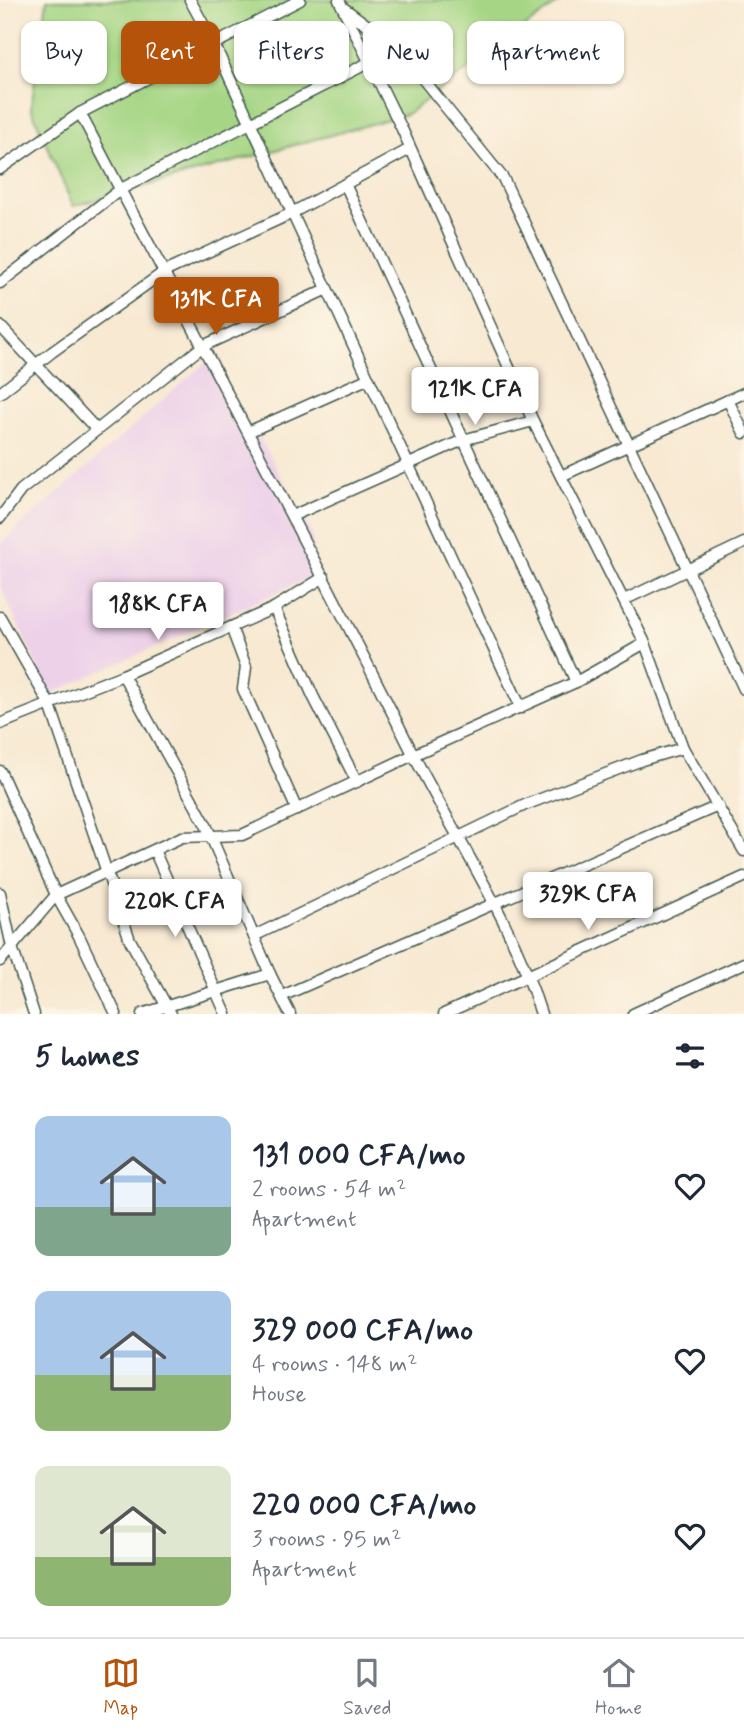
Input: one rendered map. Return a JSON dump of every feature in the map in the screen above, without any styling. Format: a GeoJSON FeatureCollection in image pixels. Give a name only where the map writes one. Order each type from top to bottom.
{"type":"FeatureCollection","features":[{"type":"Feature","properties":{"kind":"street"},"geometry":{"type":"LineString","coordinates":[[190,0],[201,21]]}},
{"type":"Feature","properties":{"kind":"street"},"geometry":{"type":"LineString","coordinates":[[220,41],[300,0]]}},
{"type":"Feature","properties":{"kind":"street"},"geometry":{"type":"LineString","coordinates":[[341,3],[363,48]]}},
{"type":"Feature","properties":{"kind":"street"},"geometry":{"type":"LineString","coordinates":[[341,3],[397,47],[503,178],[744,689]]}},
{"type":"Feature","properties":{"kind":"street"},"geometry":{"type":"LineString","coordinates":[[220,57],[521,708]]}},
{"type":"Feature","properties":{"kind":"street"},"geometry":{"type":"LineString","coordinates":[[0,283],[121,190],[363,66]]}},
{"type":"Feature","properties":{"kind":"street"},"geometry":{"type":"LineString","coordinates":[[0,169],[80,113],[136,84]]}},
{"type":"Feature","properties":{"kind":"street"},"geometry":{"type":"LineString","coordinates":[[380,84],[533,421],[645,643],[683,748],[744,851]]}},
{"type":"Feature","properties":{"kind":"street"},"geometry":{"type":"LineString","coordinates":[[80,113],[324,577],[413,755],[460,838],[529,976],[541,1014]]}},
{"type":"Feature","properties":{"kind":"street"},"geometry":{"type":"LineString","coordinates":[[0,393],[164,272],[292,213],[410,149]]}},
{"type":"Feature","properties":{"kind":"street"},"geometry":{"type":"LineString","coordinates":[[345,184],[576,682]]}},
{"type":"Feature","properties":{"kind":"street"},"geometry":{"type":"LineString","coordinates":[[0,518],[21,490],[203,346],[327,289]]}},
{"type":"Feature","properties":{"kind":"street"},"geometry":{"type":"LineString","coordinates":[[0,327],[97,430]]}},
{"type":"Feature","properties":{"kind":"street"},"geometry":{"type":"LineString","coordinates":[[248,432],[368,379]]}},
{"type":"Feature","properties":{"kind":"street"},"geometry":{"type":"LineString","coordinates":[[561,476],[744,393]]}},
{"type":"Feature","properties":{"kind":"street"},"geometry":{"type":"LineString","coordinates":[[728,400],[744,433]]}},
{"type":"Feature","properties":{"kind":"street"},"geometry":{"type":"LineString","coordinates":[[292,516],[463,440],[533,421]]}},
{"type":"Feature","properties":{"kind":"street"},"geometry":{"type":"LineString","coordinates":[[624,600],[744,543]]}},
{"type":"Feature","properties":{"kind":"street"},"geometry":{"type":"LineString","coordinates":[[0,724],[123,675],[275,608],[324,577]]}},
{"type":"Feature","properties":{"kind":"street"},"geometry":{"type":"LineString","coordinates":[[275,608],[313,696],[356,782]]}},
{"type":"Feature","properties":{"kind":"street"},"geometry":{"type":"LineString","coordinates":[[0,617],[50,705],[130,940],[169,1010]]}},
{"type":"Feature","properties":{"kind":"street"},"geometry":{"type":"LineString","coordinates":[[231,627],[246,667],[243,689],[297,810]]}},
{"type":"Feature","properties":{"kind":"street"},"geometry":{"type":"LineString","coordinates":[[0,961],[56,895],[182,837],[242,835],[576,682],[645,643]]}},
{"type":"Feature","properties":{"kind":"street"},"geometry":{"type":"LineString","coordinates":[[123,675],[211,837],[290,1014]]}},
{"type":"Feature","properties":{"kind":"street"},"geometry":{"type":"LineString","coordinates":[[254,936],[525,805],[642,760],[683,748]]}},
{"type":"Feature","properties":{"kind":"street"},"geometry":{"type":"LineString","coordinates":[[0,771],[56,895],[116,1014]]}},
{"type":"Feature","properties":{"kind":"street"},"geometry":{"type":"LineString","coordinates":[[282,996],[718,806]]}},
{"type":"Feature","properties":{"kind":"street"},"geometry":{"type":"LineString","coordinates":[[154,850],[226,1014]]}},
{"type":"Feature","properties":{"kind":"street"},"geometry":{"type":"LineString","coordinates":[[444,1014],[744,877]]}},
{"type":"Feature","properties":{"kind":"street"},"geometry":{"type":"LineString","coordinates":[[0,892],[12,947],[34,1014]]}},
{"type":"Feature","properties":{"kind":"street"},"geometry":{"type":"LineString","coordinates":[[633,1014],[744,963]]}},
{"type":"Feature","properties":{"kind":"street"},"geometry":{"type":"LineString","coordinates":[[142,1014],[169,1010],[215,991],[270,974]]}},
{"type":"Feature","properties":{"kind":"shaded area"},"geometry":{"type":"Polygon","coordinates":[[[206,362],[257,433],[312,533],[315,564],[306,579],[50,694],[0,585],[0,544],[206,362]]]}},
{"type":"Feature","properties":{"kind":"green space"},"geometry":{"type":"Polygon","coordinates":[[[47,0],[562,0],[533,21],[467,21],[467,70],[453,80],[453,21],[363,21],[363,84],[448,84],[407,114],[73,206],[31,108],[35,84],[107,84],[107,21],[44,21],[47,0]]]}}]}
